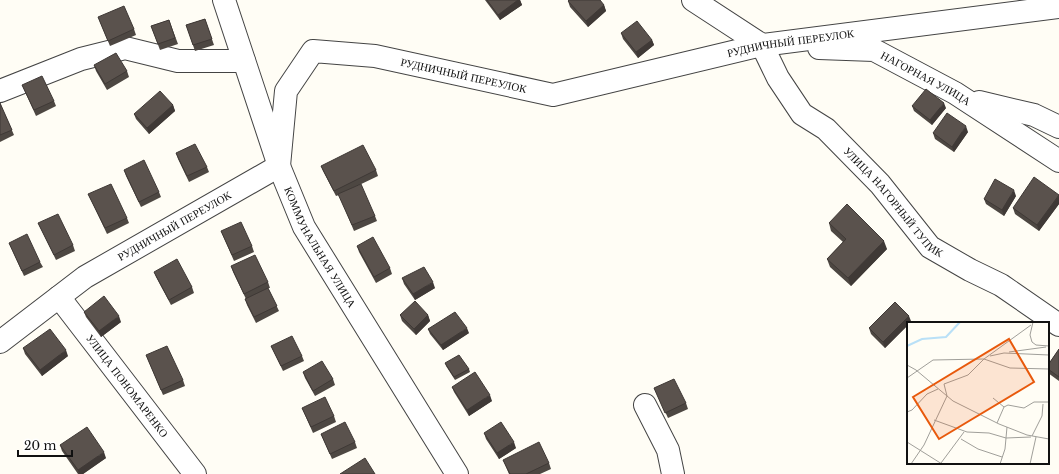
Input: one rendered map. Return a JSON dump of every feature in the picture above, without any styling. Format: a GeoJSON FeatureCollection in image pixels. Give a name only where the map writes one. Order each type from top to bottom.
{"type":"FeatureCollection","features":[{"type":"Feature","properties":{"kind":"street","name":"КОММУНАЛЬНАЯ УЛИЦА"},"geometry":{"type":"LineString","coordinates":[[224,0],[279,166],[304,227],[457,474]]}},
{"type":"Feature","properties":{"kind":"street"},"geometry":{"type":"LineString","coordinates":[[693,0],[762,45]]}},
{"type":"Feature","properties":{"kind":"street","name":"РУДНИЧНЫЙ ПЕРЕУЛОК"},"geometry":{"type":"LineString","coordinates":[[0,342],[85,277],[279,166],[286,91],[313,51],[375,56],[553,95],[762,45],[1059,7]]}},
{"type":"Feature","properties":{"kind":"street","name":"НАГОРНАЯ УЛИЦА"},"geometry":{"type":"LineString","coordinates":[[762,45],[874,50],[955,93],[1059,161]]}},
{"type":"Feature","properties":{"kind":"street","name":"УЛИЦА НАГОРНЫЙ ТУПИК"},"geometry":{"type":"LineString","coordinates":[[762,45],[778,78],[802,114],[826,129],[880,184],[930,247],[970,270],[1001,285],[1059,325]]}},
{"type":"Feature","properties":{"kind":"street"},"geometry":{"type":"LineString","coordinates":[[0,92],[81,59],[125,48],[178,61],[244,61]]}},
{"type":"Feature","properties":{"kind":"street"},"geometry":{"type":"LineString","coordinates":[[955,93],[988,105],[1034,115],[1059,128]]}},
{"type":"Feature","properties":{"kind":"street","name":"УЛИЦА ПОНОМАРЕНКО"},"geometry":{"type":"LineString","coordinates":[[59,297],[195,474]]}},
{"type":"Feature","properties":{"kind":"street"},"geometry":{"type":"LineString","coordinates":[[645,404],[668,450],[673,474]]}},
{"type":"Feature","properties":{"kind":"building"},"geometry":{"type":"Polygon","coordinates":[[[487,0],[518,0],[498,15],[487,0]]]}},
{"type":"Feature","properties":{"kind":"building"},"geometry":{"type":"Polygon","coordinates":[[[600,0],[604,5],[586,21],[568,1],[600,0]]]}},
{"type":"Feature","properties":{"kind":"building"},"geometry":{"type":"Polygon","coordinates":[[[124,6],[134,29],[108,41],[98,17],[124,6]]]}},
{"type":"Feature","properties":{"kind":"building"},"geometry":{"type":"Polygon","coordinates":[[[205,19],[212,39],[193,45],[186,25],[205,19]]]}},
{"type":"Feature","properties":{"kind":"building"},"geometry":{"type":"Polygon","coordinates":[[[169,20],[175,38],[158,44],[151,26],[169,20]]]}},
{"type":"Feature","properties":{"kind":"building"},"geometry":{"type":"Polygon","coordinates":[[[637,21],[652,40],[636,52],[621,33],[637,21]]]}},
{"type":"Feature","properties":{"kind":"building"},"geometry":{"type":"Polygon","coordinates":[[[116,53],[127,71],[105,84],[94,65],[116,53]]]}},
{"type":"Feature","properties":{"kind":"building"},"geometry":{"type":"Polygon","coordinates":[[[42,76],[54,101],[34,110],[22,85],[42,76]]]}},
{"type":"Feature","properties":{"kind":"building"},"geometry":{"type":"Polygon","coordinates":[[[926,89],[944,103],[930,120],[912,106],[926,89]]]}},
{"type":"Feature","properties":{"kind":"building"},"geometry":{"type":"Polygon","coordinates":[[[160,91],[173,105],[147,128],[134,114],[160,91]]]}},
{"type":"Feature","properties":{"kind":"building"},"geometry":{"type":"Polygon","coordinates":[[[0,103],[12,130],[0,135],[0,103]]]}},
{"type":"Feature","properties":{"kind":"building"},"geometry":{"type":"Polygon","coordinates":[[[947,113],[966,126],[952,147],[933,133],[947,113]]]}},
{"type":"Feature","properties":{"kind":"building"},"geometry":{"type":"Polygon","coordinates":[[[195,144],[207,167],[187,176],[176,153],[195,144]]]}},
{"type":"Feature","properties":{"kind":"building"},"geometry":{"type":"Polygon","coordinates":[[[363,145],[376,170],[334,191],[321,166],[363,145]]]}},
{"type":"Feature","properties":{"kind":"building"},"geometry":{"type":"Polygon","coordinates":[[[144,160],[159,192],[139,202],[124,170],[144,160]]]}},
{"type":"Feature","properties":{"kind":"building"},"geometry":{"type":"Polygon","coordinates":[[[1034,177],[1059,195],[1037,225],[1013,208],[1034,177]]]}},
{"type":"Feature","properties":{"kind":"building"},"geometry":{"type":"Polygon","coordinates":[[[995,179],[1014,190],[1002,210],[984,199],[995,179]]]}},
{"type":"Feature","properties":{"kind":"building"},"geometry":{"type":"Polygon","coordinates":[[[111,184],[127,218],[105,228],[88,194],[111,184]]]}},
{"type":"Feature","properties":{"kind":"building"},"geometry":{"type":"Polygon","coordinates":[[[361,184],[375,216],[352,225],[338,194],[361,184]]]}},
{"type":"Feature","properties":{"kind":"building"},"geometry":{"type":"Polygon","coordinates":[[[847,204],[884,241],[848,278],[827,259],[846,239],[829,223],[847,204]]]}},
{"type":"Feature","properties":{"kind":"building"},"geometry":{"type":"Polygon","coordinates":[[[58,214],[73,245],[54,255],[38,223],[58,214]]]}},
{"type":"Feature","properties":{"kind":"building"},"geometry":{"type":"Polygon","coordinates":[[[241,222],[252,246],[232,255],[221,231],[241,222]]]}},
{"type":"Feature","properties":{"kind":"building"},"geometry":{"type":"Polygon","coordinates":[[[27,234],[40,262],[22,271],[9,243],[27,234]]]}},
{"type":"Feature","properties":{"kind":"building"},"geometry":{"type":"Polygon","coordinates":[[[373,237],[390,268],[374,277],[357,246],[373,237]]]}},
{"type":"Feature","properties":{"kind":"building"},"geometry":{"type":"Polygon","coordinates":[[[255,255],[268,282],[244,294],[231,266],[255,255]]]}},
{"type":"Feature","properties":{"kind":"building"},"geometry":{"type":"Polygon","coordinates":[[[177,259],[192,287],[169,300],[154,272],[177,259]]]}},
{"type":"Feature","properties":{"kind":"building"},"geometry":{"type":"Polygon","coordinates":[[[424,267],[433,282],[413,294],[402,278],[424,267]]]}},
{"type":"Feature","properties":{"kind":"building"},"geometry":{"type":"Polygon","coordinates":[[[268,288],[277,306],[254,317],[245,299],[268,288]]]}},
{"type":"Feature","properties":{"kind":"building"},"geometry":{"type":"Polygon","coordinates":[[[104,296],[119,316],[99,331],[84,312],[104,296]]]}},
{"type":"Feature","properties":{"kind":"building"},"geometry":{"type":"Polygon","coordinates":[[[415,301],[428,315],[414,329],[400,315],[415,301]]]}},
{"type":"Feature","properties":{"kind":"building"},"geometry":{"type":"Polygon","coordinates":[[[895,302],[909,316],[883,342],[869,328],[895,302]]]}},
{"type":"Feature","properties":{"kind":"building"},"geometry":{"type":"Polygon","coordinates":[[[455,312],[467,328],[441,345],[428,329],[455,312]]]}},
{"type":"Feature","properties":{"kind":"building"},"geometry":{"type":"Polygon","coordinates":[[[50,329],[66,350],[40,370],[23,348],[50,329]]]}},
{"type":"Feature","properties":{"kind":"building"},"geometry":{"type":"Polygon","coordinates":[[[292,336],[302,356],[281,366],[271,346],[292,336]]]}},
{"type":"Feature","properties":{"kind":"building"},"geometry":{"type":"Polygon","coordinates":[[[167,346],[183,380],[161,390],[146,355],[167,346]]]}},
{"type":"Feature","properties":{"kind":"building"},"geometry":{"type":"Polygon","coordinates":[[[1059,349],[1059,377],[1049,370],[1049,364],[1059,349]]]}},
{"type":"Feature","properties":{"kind":"building"},"geometry":{"type":"Polygon","coordinates":[[[459,355],[469,369],[454,377],[445,363],[459,355]]]}},
{"type":"Feature","properties":{"kind":"building"},"geometry":{"type":"Polygon","coordinates":[[[322,361],[333,379],[313,391],[303,372],[322,361]]]}},
{"type":"Feature","properties":{"kind":"building"},"geometry":{"type":"Polygon","coordinates":[[[475,372],[490,395],[467,410],[452,387],[475,372]]]}},
{"type":"Feature","properties":{"kind":"building"},"geometry":{"type":"Polygon","coordinates":[[[674,379],[686,403],[665,413],[654,388],[674,379]]]}},
{"type":"Feature","properties":{"kind":"building"},"geometry":{"type":"Polygon","coordinates":[[[325,397],[334,416],[311,427],[302,408],[325,397]]]}},
{"type":"Feature","properties":{"kind":"building"},"geometry":{"type":"Polygon","coordinates":[[[345,422],[355,442],[330,454],[321,434],[345,422]]]}},
{"type":"Feature","properties":{"kind":"building"},"geometry":{"type":"Polygon","coordinates":[[[501,422],[514,442],[497,453],[484,433],[501,422]]]}},
{"type":"Feature","properties":{"kind":"building"},"geometry":{"type":"Polygon","coordinates":[[[87,427],[104,452],[78,470],[60,445],[87,427]]]}},
{"type":"Feature","properties":{"kind":"building"},"geometry":{"type":"Polygon","coordinates":[[[539,442],[549,463],[526,474],[510,474],[503,460],[539,442]]]}},
{"type":"Feature","properties":{"kind":"building"},"geometry":{"type":"Polygon","coordinates":[[[365,458],[375,474],[340,474],[365,458]]]}}]}
